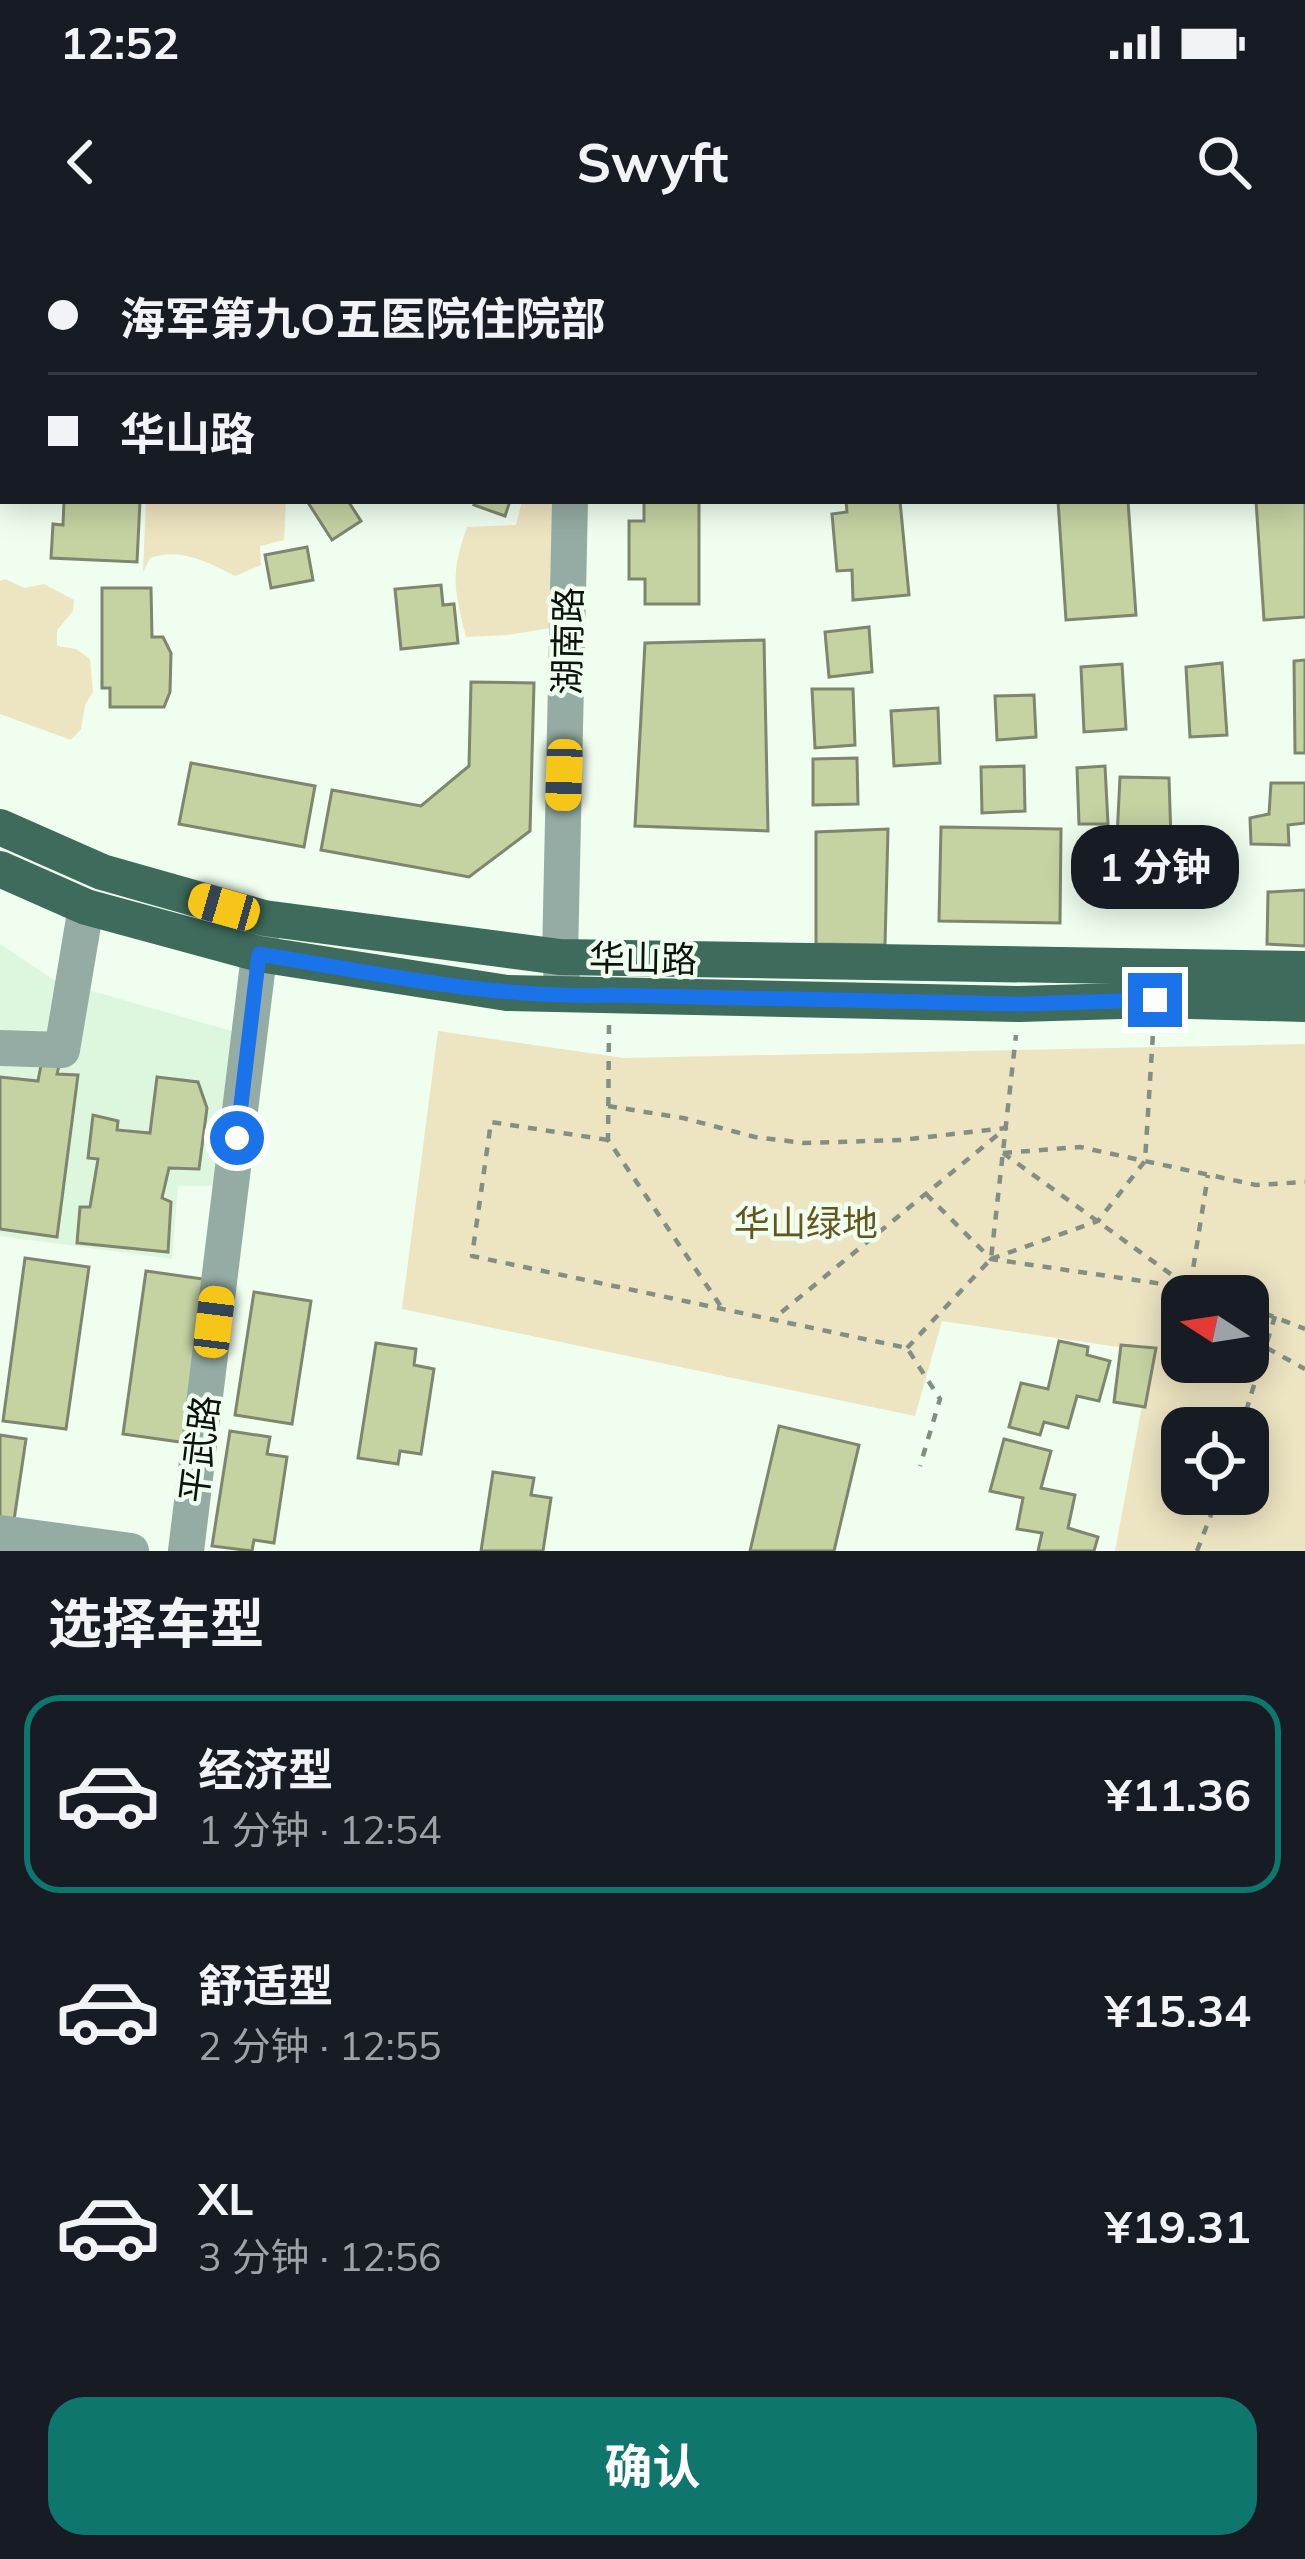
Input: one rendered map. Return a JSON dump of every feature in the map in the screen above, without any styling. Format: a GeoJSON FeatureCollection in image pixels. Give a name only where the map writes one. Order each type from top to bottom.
{"type":"FeatureCollection","features":[{"type":"Feature","properties":{"kind":"main road","name":"华山路"},"geometry":{"type":"LineString","coordinates":[[0,826],[261,936],[560,957],[1305,969]]}},
{"type":"Feature","properties":{"kind":"main road","name":"华山路"},"geometry":{"type":"LineString","coordinates":[[0,869],[86,907],[261,936],[507,994],[1305,1004]]}},
{"type":"Feature","properties":{"kind":"street","name":"湖南路"},"geometry":{"type":"LineString","coordinates":[[563,997],[570,504]]}},
{"type":"Feature","properties":{"kind":"street"},"geometry":{"type":"LineString","coordinates":[[0,1048],[62,1050],[86,907]]}},
{"type":"Feature","properties":{"kind":"street","name":"平武路"},"geometry":{"type":"LineString","coordinates":[[186,1551],[261,936]]}},
{"type":"Feature","properties":{"kind":"street"},"geometry":{"type":"LineString","coordinates":[[0,1533],[131,1551]]}},
{"type":"Feature","properties":{"kind":"path"},"geometry":{"type":"LineString","coordinates":[[610,995],[608,1140],[722,1309]]}},
{"type":"Feature","properties":{"kind":"path"},"geometry":{"type":"LineString","coordinates":[[907,1348],[991,1259],[1098,1221],[1144,1161],[1155,1000]]}},
{"type":"Feature","properties":{"kind":"path"},"geometry":{"type":"LineString","coordinates":[[991,1259],[1019,1004]]}},
{"type":"Feature","properties":{"kind":"path"},"geometry":{"type":"LineString","coordinates":[[608,1106],[804,1143],[901,1140],[1006,1128]]}},
{"type":"Feature","properties":{"kind":"path"},"geometry":{"type":"LineString","coordinates":[[608,1140],[490,1122],[472,1256],[907,1348],[940,1399],[920,1466]]}},
{"type":"Feature","properties":{"kind":"path"},"geometry":{"type":"LineString","coordinates":[[772,1319],[1006,1128]]}},
{"type":"Feature","properties":{"kind":"path"},"geometry":{"type":"LineString","coordinates":[[1004,1153],[1080,1148],[1256,1185],[1305,1182]]}},
{"type":"Feature","properties":{"kind":"path"},"geometry":{"type":"LineString","coordinates":[[1004,1153],[1172,1275]]}},
{"type":"Feature","properties":{"kind":"path"},"geometry":{"type":"LineString","coordinates":[[1192,1275],[1208,1174]]}},
{"type":"Feature","properties":{"kind":"path"},"geometry":{"type":"LineString","coordinates":[[926,1194],[991,1259],[1161,1284]]}},
{"type":"Feature","properties":{"kind":"path"},"geometry":{"type":"LineString","coordinates":[[1269,1314],[1305,1329]]}},
{"type":"Feature","properties":{"kind":"path"},"geometry":{"type":"LineString","coordinates":[[1269,1340],[1275,1316]]}},
{"type":"Feature","properties":{"kind":"path"},"geometry":{"type":"LineString","coordinates":[[1269,1349],[1305,1369]]}},
{"type":"Feature","properties":{"kind":"path"},"geometry":{"type":"LineString","coordinates":[[1197,1551],[1211,1515]]}},
{"type":"Feature","properties":{"kind":"shaded area"},"geometry":{"type":"Polygon","coordinates":[[[0,944],[54,980],[235,1032],[218,1186],[178,1186],[172,1259],[0,1236],[0,944]]]}},
{"type":"Feature","properties":{"kind":"green space"},"geometry":{"type":"Polygon","coordinates":[[[146,504],[286,504],[284,540],[260,546],[261,565],[235,576],[204,561],[172,554],[150,558],[143,572],[146,504]]]}},
{"type":"Feature","properties":{"kind":"green space"},"geometry":{"type":"Polygon","coordinates":[[[521,504],[554,504],[551,628],[466,637],[456,582],[467,527],[516,525],[521,504]]]}},
{"type":"Feature","properties":{"kind":"green space"},"geometry":{"type":"Polygon","coordinates":[[[0,581],[24,588],[44,584],[74,600],[73,611],[57,630],[57,646],[76,649],[90,659],[93,692],[81,729],[71,740],[0,714],[0,581]]]}},
{"type":"Feature","properties":{"kind":"green space","name":"华山绿地"},"geometry":{"type":"Polygon","coordinates":[[[438,1031],[624,1058],[1305,1044],[1305,1551],[1115,1551],[1152,1352],[942,1321],[915,1416],[402,1309],[438,1031]]]}},
{"type":"Feature","properties":{"kind":"building"},"geometry":{"type":"Polygon","coordinates":[[[64,504],[140,504],[137,562],[51,558],[53,524],[63,525],[64,504]]]}},
{"type":"Feature","properties":{"kind":"building"},"geometry":{"type":"Polygon","coordinates":[[[309,504],[350,504],[361,521],[332,540],[309,504]]]}},
{"type":"Feature","properties":{"kind":"building"},"geometry":{"type":"Polygon","coordinates":[[[474,504],[509,504],[505,516],[474,504]]]}},
{"type":"Feature","properties":{"kind":"building"},"geometry":{"type":"Polygon","coordinates":[[[644,504],[699,504],[699,604],[645,604],[645,579],[629,579],[629,521],[644,521],[644,504]]]}},
{"type":"Feature","properties":{"kind":"building"},"geometry":{"type":"Polygon","coordinates":[[[846,504],[900,504],[909,595],[853,600],[852,570],[837,571],[832,514],[847,512],[846,504]]]}},
{"type":"Feature","properties":{"kind":"building"},"geometry":{"type":"Polygon","coordinates":[[[1058,504],[1128,504],[1136,615],[1066,620],[1058,504]]]}},
{"type":"Feature","properties":{"kind":"building"},"geometry":{"type":"Polygon","coordinates":[[[1256,504],[1305,504],[1305,617],[1264,620],[1256,504]]]}},
{"type":"Feature","properties":{"kind":"building"},"geometry":{"type":"Polygon","coordinates":[[[307,547],[313,580],[271,588],[265,555],[307,547]]]}},
{"type":"Feature","properties":{"kind":"building"},"geometry":{"type":"Polygon","coordinates":[[[441,585],[443,605],[454,604],[458,643],[401,649],[395,589],[441,585]]]}},
{"type":"Feature","properties":{"kind":"building"},"geometry":{"type":"Polygon","coordinates":[[[102,588],[151,588],[152,637],[163,637],[171,653],[170,692],[164,707],[110,707],[110,688],[102,688],[102,588]]]}},
{"type":"Feature","properties":{"kind":"building"},"geometry":{"type":"Polygon","coordinates":[[[869,627],[872,672],[829,677],[825,632],[869,627]]]}},
{"type":"Feature","properties":{"kind":"building"},"geometry":{"type":"Polygon","coordinates":[[[764,640],[768,831],[635,826],[645,643],[764,640]]]}},
{"type":"Feature","properties":{"kind":"building"},"geometry":{"type":"Polygon","coordinates":[[[1305,660],[1305,753],[1295,753],[1294,661],[1305,660]]]}},
{"type":"Feature","properties":{"kind":"building"},"geometry":{"type":"Polygon","coordinates":[[[1222,663],[1227,735],[1190,737],[1186,667],[1222,663]]]}},
{"type":"Feature","properties":{"kind":"building"},"geometry":{"type":"Polygon","coordinates":[[[1122,664],[1126,729],[1084,732],[1081,667],[1122,664]]]}},
{"type":"Feature","properties":{"kind":"building"},"geometry":{"type":"Polygon","coordinates":[[[471,682],[534,683],[530,831],[469,877],[321,850],[332,790],[421,806],[469,766],[471,682]]]}},
{"type":"Feature","properties":{"kind":"building"},"geometry":{"type":"Polygon","coordinates":[[[812,689],[853,689],[855,745],[815,748],[812,689]]]}},
{"type":"Feature","properties":{"kind":"building"},"geometry":{"type":"Polygon","coordinates":[[[1034,695],[1036,737],[997,740],[995,696],[1034,695]]]}},
{"type":"Feature","properties":{"kind":"building"},"geometry":{"type":"Polygon","coordinates":[[[938,708],[940,763],[894,766],[891,711],[938,708]]]}},
{"type":"Feature","properties":{"kind":"building"},"geometry":{"type":"Polygon","coordinates":[[[857,758],[858,804],[813,805],[813,759],[857,758]]]}},
{"type":"Feature","properties":{"kind":"building"},"geometry":{"type":"Polygon","coordinates":[[[191,763],[315,786],[304,847],[179,824],[191,763]]]}},
{"type":"Feature","properties":{"kind":"building"},"geometry":{"type":"Polygon","coordinates":[[[1024,766],[1025,811],[982,813],[981,767],[1024,766]]]}},
{"type":"Feature","properties":{"kind":"building"},"geometry":{"type":"Polygon","coordinates":[[[1105,766],[1108,824],[1079,824],[1077,768],[1105,766]]]}},
{"type":"Feature","properties":{"kind":"building"},"geometry":{"type":"Polygon","coordinates":[[[1120,777],[1169,778],[1171,839],[1117,838],[1120,777]]]}},
{"type":"Feature","properties":{"kind":"building"},"geometry":{"type":"Polygon","coordinates":[[[1271,783],[1305,783],[1305,823],[1288,825],[1289,845],[1251,844],[1250,818],[1269,814],[1271,783]]]}},
{"type":"Feature","properties":{"kind":"building"},"geometry":{"type":"Polygon","coordinates":[[[941,827],[1061,829],[1060,923],[939,921],[941,827]]]}},
{"type":"Feature","properties":{"kind":"building"},"geometry":{"type":"Polygon","coordinates":[[[888,829],[885,945],[816,944],[816,832],[888,829]]]}},
{"type":"Feature","properties":{"kind":"building"},"geometry":{"type":"Polygon","coordinates":[[[1085,841],[1108,841],[1110,896],[1085,896],[1085,841]]]}},
{"type":"Feature","properties":{"kind":"building"},"geometry":{"type":"Polygon","coordinates":[[[1177,844],[1178,897],[1128,899],[1128,845],[1177,844]]]}},
{"type":"Feature","properties":{"kind":"building"},"geometry":{"type":"Polygon","coordinates":[[[1305,890],[1305,946],[1267,944],[1268,892],[1305,890]]]}},
{"type":"Feature","properties":{"kind":"building"},"geometry":{"type":"Polygon","coordinates":[[[41,1065],[59,1066],[57,1074],[78,1075],[57,1237],[0,1229],[0,1077],[38,1081],[41,1065]]]}},
{"type":"Feature","properties":{"kind":"building"},"geometry":{"type":"Polygon","coordinates":[[[157,1077],[198,1082],[207,1108],[199,1169],[169,1168],[162,1198],[171,1202],[168,1252],[77,1243],[80,1207],[90,1207],[98,1159],[88,1158],[93,1115],[118,1121],[117,1130],[150,1133],[157,1077]]]}},
{"type":"Feature","properties":{"kind":"building"},"geometry":{"type":"Polygon","coordinates":[[[25,1258],[89,1267],[66,1429],[3,1421],[25,1258]]]}},
{"type":"Feature","properties":{"kind":"building"},"geometry":{"type":"Polygon","coordinates":[[[146,1271],[210,1280],[187,1443],[123,1434],[146,1271]]]}},
{"type":"Feature","properties":{"kind":"building"},"geometry":{"type":"Polygon","coordinates":[[[254,1292],[311,1301],[292,1424],[235,1415],[254,1292]]]}},
{"type":"Feature","properties":{"kind":"building"},"geometry":{"type":"Polygon","coordinates":[[[1059,1341],[1088,1347],[1087,1355],[1110,1361],[1099,1401],[1077,1396],[1068,1428],[1044,1422],[1040,1435],[1009,1427],[1021,1383],[1048,1389],[1059,1341]]]}},
{"type":"Feature","properties":{"kind":"building"},"geometry":{"type":"Polygon","coordinates":[[[376,1343],[416,1349],[414,1365],[434,1369],[421,1454],[400,1451],[398,1464],[358,1458],[376,1343]]]}},
{"type":"Feature","properties":{"kind":"building"},"geometry":{"type":"Polygon","coordinates":[[[1121,1345],[1156,1348],[1145,1407],[1114,1402],[1121,1345]]]}},
{"type":"Feature","properties":{"kind":"building"},"geometry":{"type":"Polygon","coordinates":[[[779,1426],[859,1445],[834,1551],[750,1551],[779,1426]]]}},
{"type":"Feature","properties":{"kind":"building"},"geometry":{"type":"Polygon","coordinates":[[[230,1431],[270,1437],[267,1454],[287,1457],[274,1543],[254,1540],[252,1551],[212,1546],[230,1431]]]}},
{"type":"Feature","properties":{"kind":"building"},"geometry":{"type":"Polygon","coordinates":[[[0,1435],[26,1439],[14,1520],[0,1518],[0,1435]]]}},
{"type":"Feature","properties":{"kind":"building"},"geometry":{"type":"Polygon","coordinates":[[[1004,1439],[1051,1451],[1041,1488],[1075,1495],[1068,1528],[1098,1537],[1094,1551],[1038,1551],[1042,1533],[1017,1529],[1023,1498],[990,1491],[1004,1439]]]}},
{"type":"Feature","properties":{"kind":"building"},"geometry":{"type":"Polygon","coordinates":[[[493,1472],[534,1478],[531,1495],[551,1498],[543,1551],[481,1551],[493,1472]]]}},
{"type":"Feature","properties":{"kind":"route"},"geometry":{"type":"LineString","coordinates":[[237,1138],[259,954],[507,994],[563,997],[1019,1004],[1155,1000]]}}]}
